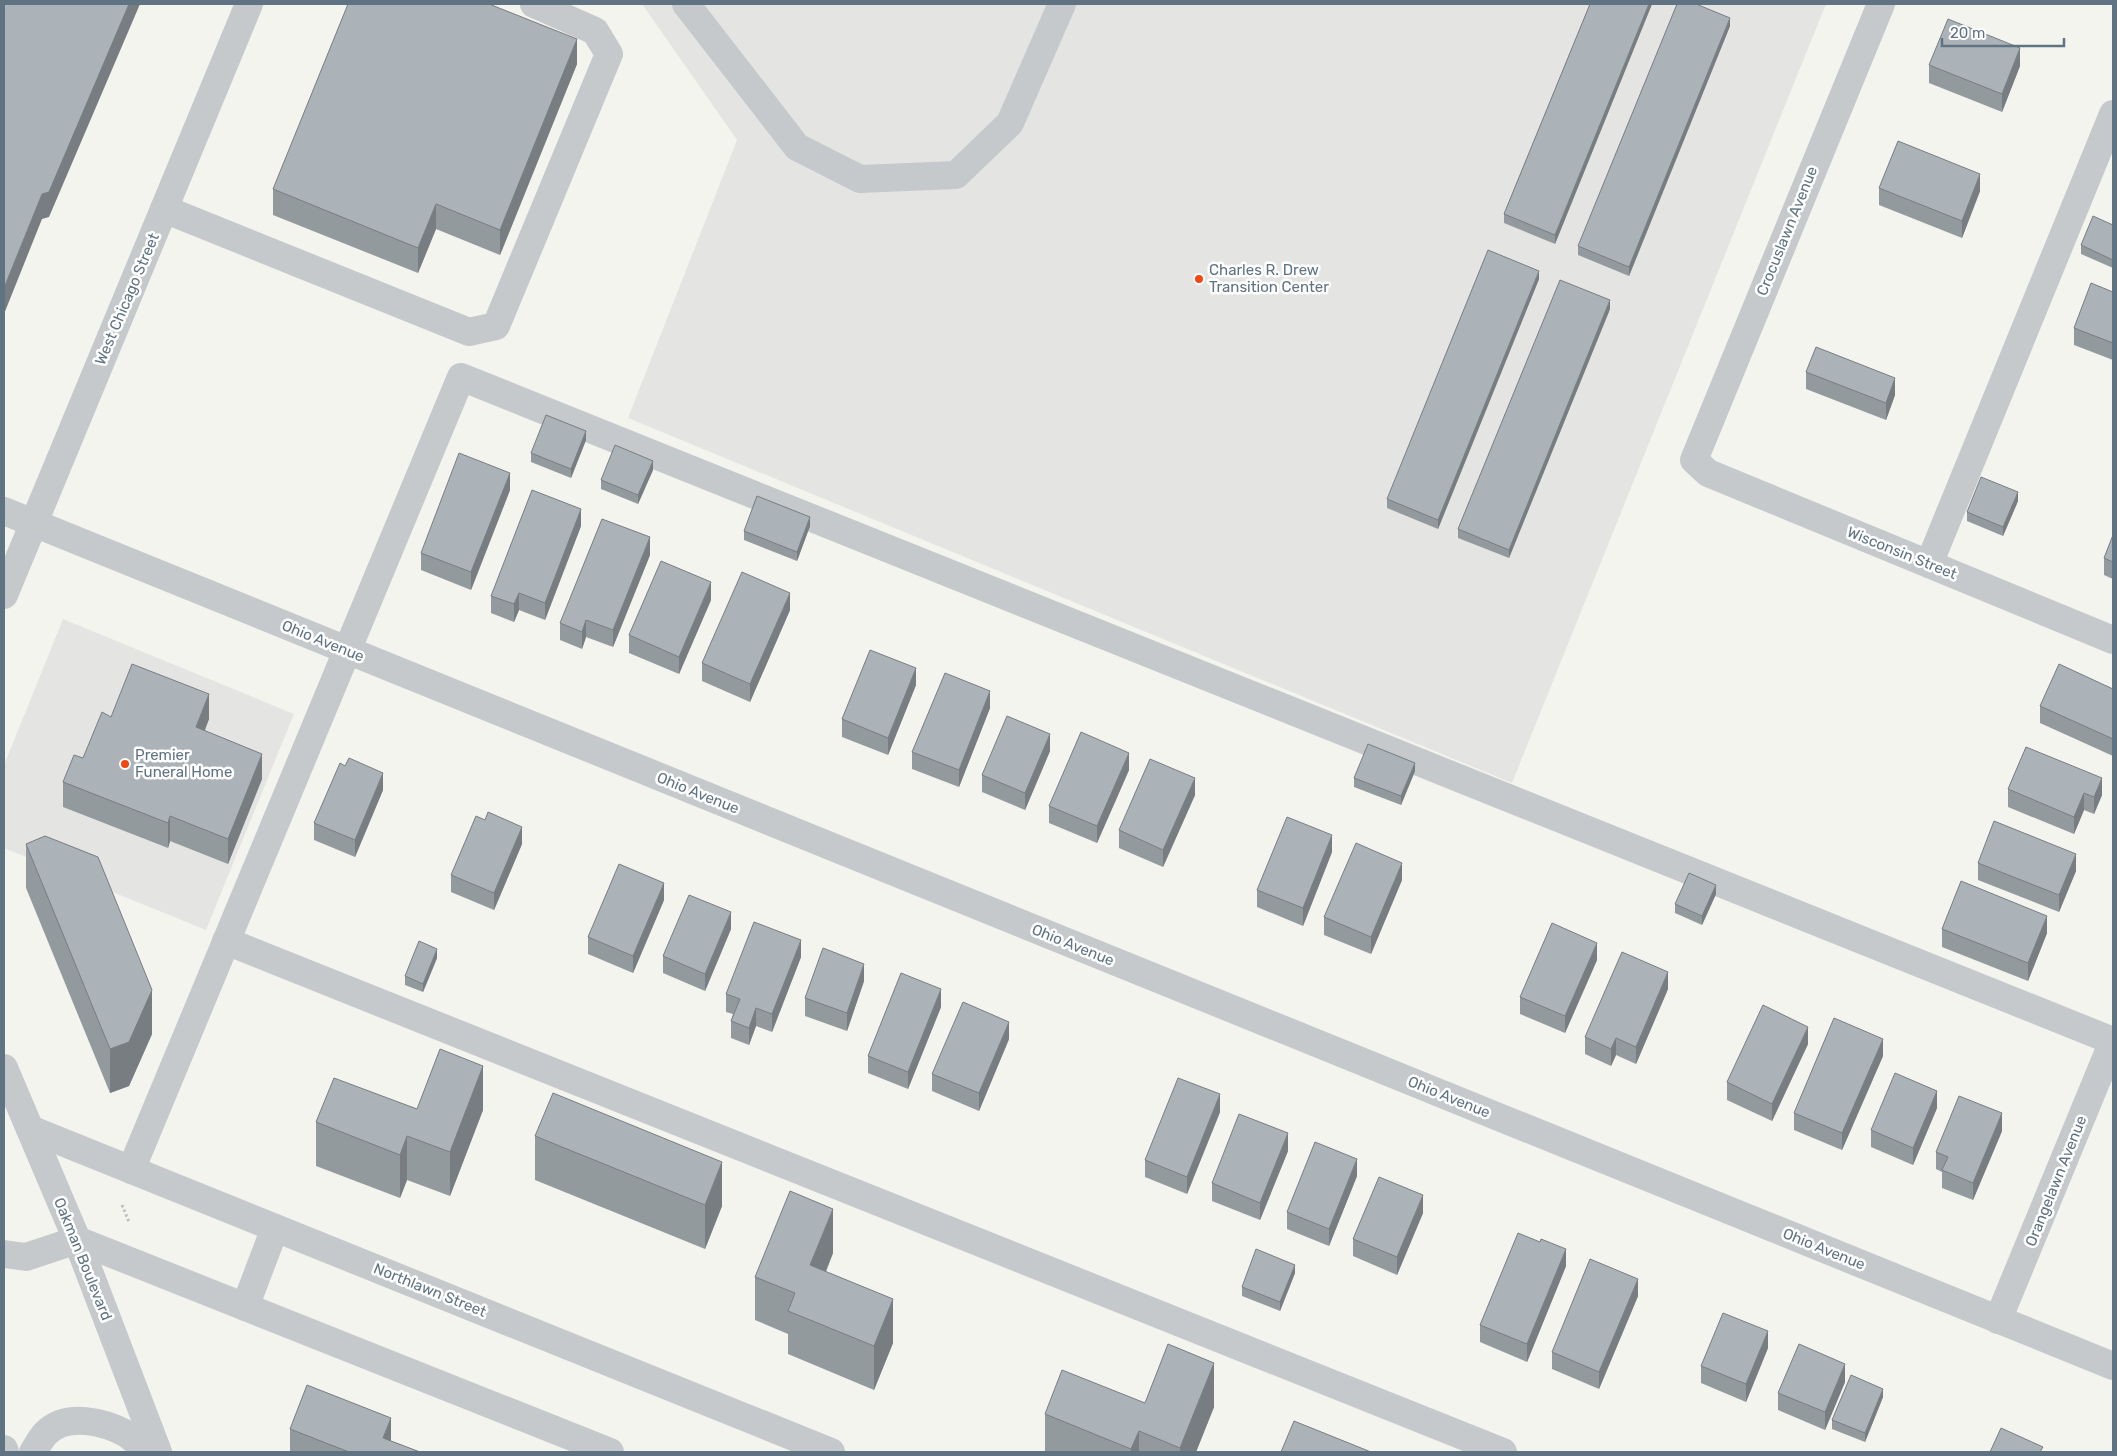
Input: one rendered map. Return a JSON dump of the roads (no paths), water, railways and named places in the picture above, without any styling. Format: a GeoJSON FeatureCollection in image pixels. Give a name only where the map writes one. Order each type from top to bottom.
{"type":"FeatureCollection","features":[{"type":"Feature","properties":{"kind":"street","name":"West Chicago Street"},"geometry":{"type":"LineString","coordinates":[[4,595],[249,4]]}},
{"type":"Feature","properties":{"kind":"street"},"geometry":{"type":"LineString","coordinates":[[164,209],[470,332],[496,326],[609,54],[595,31],[534,4]]}},
{"type":"Feature","properties":{"kind":"street"},"geometry":{"type":"LineString","coordinates":[[686,4],[797,147],[860,179],[956,175],[1010,123],[1062,4]]}},
{"type":"Feature","properties":{"kind":"street","name":"Crocuslawn Avenue"},"geometry":{"type":"LineString","coordinates":[[1694,460],[1881,4]]}},
{"type":"Feature","properties":{"kind":"street"},"geometry":{"type":"LineString","coordinates":[[1929,564],[2113,114]]}},
{"type":"Feature","properties":{"kind":"street"},"geometry":{"type":"LineString","coordinates":[[131,1170],[460,377],[2113,1041]]}},
{"type":"Feature","properties":{"kind":"street","name":"Wisconsin Street"},"geometry":{"type":"LineString","coordinates":[[1694,460],[1708,473],[2113,640]]}},
{"type":"Feature","properties":{"kind":"street","name":"Ohio Avenue"},"geometry":{"type":"LineString","coordinates":[[4,511],[2113,1366]]}},
{"type":"Feature","properties":{"kind":"street"},"geometry":{"type":"LineString","coordinates":[[226,940],[1503,1452]]}},
{"type":"Feature","properties":{"kind":"street","name":"Orangelawn Avenue"},"geometry":{"type":"LineString","coordinates":[[1998,1320],[2113,1041]]}},
{"type":"Feature","properties":{"kind":"street","name":"Oakman Boulevard"},"geometry":{"type":"LineString","coordinates":[[4,1068],[77,1240],[158,1452]]}},
{"type":"Feature","properties":{"kind":"street","name":"Northlawn Street"},"geometry":{"type":"LineString","coordinates":[[30,1128],[831,1452]]}},
{"type":"Feature","properties":{"kind":"street"},"geometry":{"type":"LineString","coordinates":[[245,1307],[275,1228]]}},
{"type":"Feature","properties":{"kind":"street"},"geometry":{"type":"LineString","coordinates":[[4,1254],[26,1257],[77,1240],[610,1452]]}},
{"type":"Feature","properties":{"kind":"street"},"geometry":{"type":"LineString","coordinates":[[33,1452],[46,1433],[56,1427],[66,1423],[91,1421],[107,1424],[129,1435],[147,1452]]}},
{"type":"Feature","properties":{"kind":"place","name":"Charles R. Drew Transition Center"},"geometry":{"type":"Point","coordinates":[1199,279]}},
{"type":"Feature","properties":{"kind":"place","name":"Premier Funeral Home"},"geometry":{"type":"Point","coordinates":[125,764]}}]}
